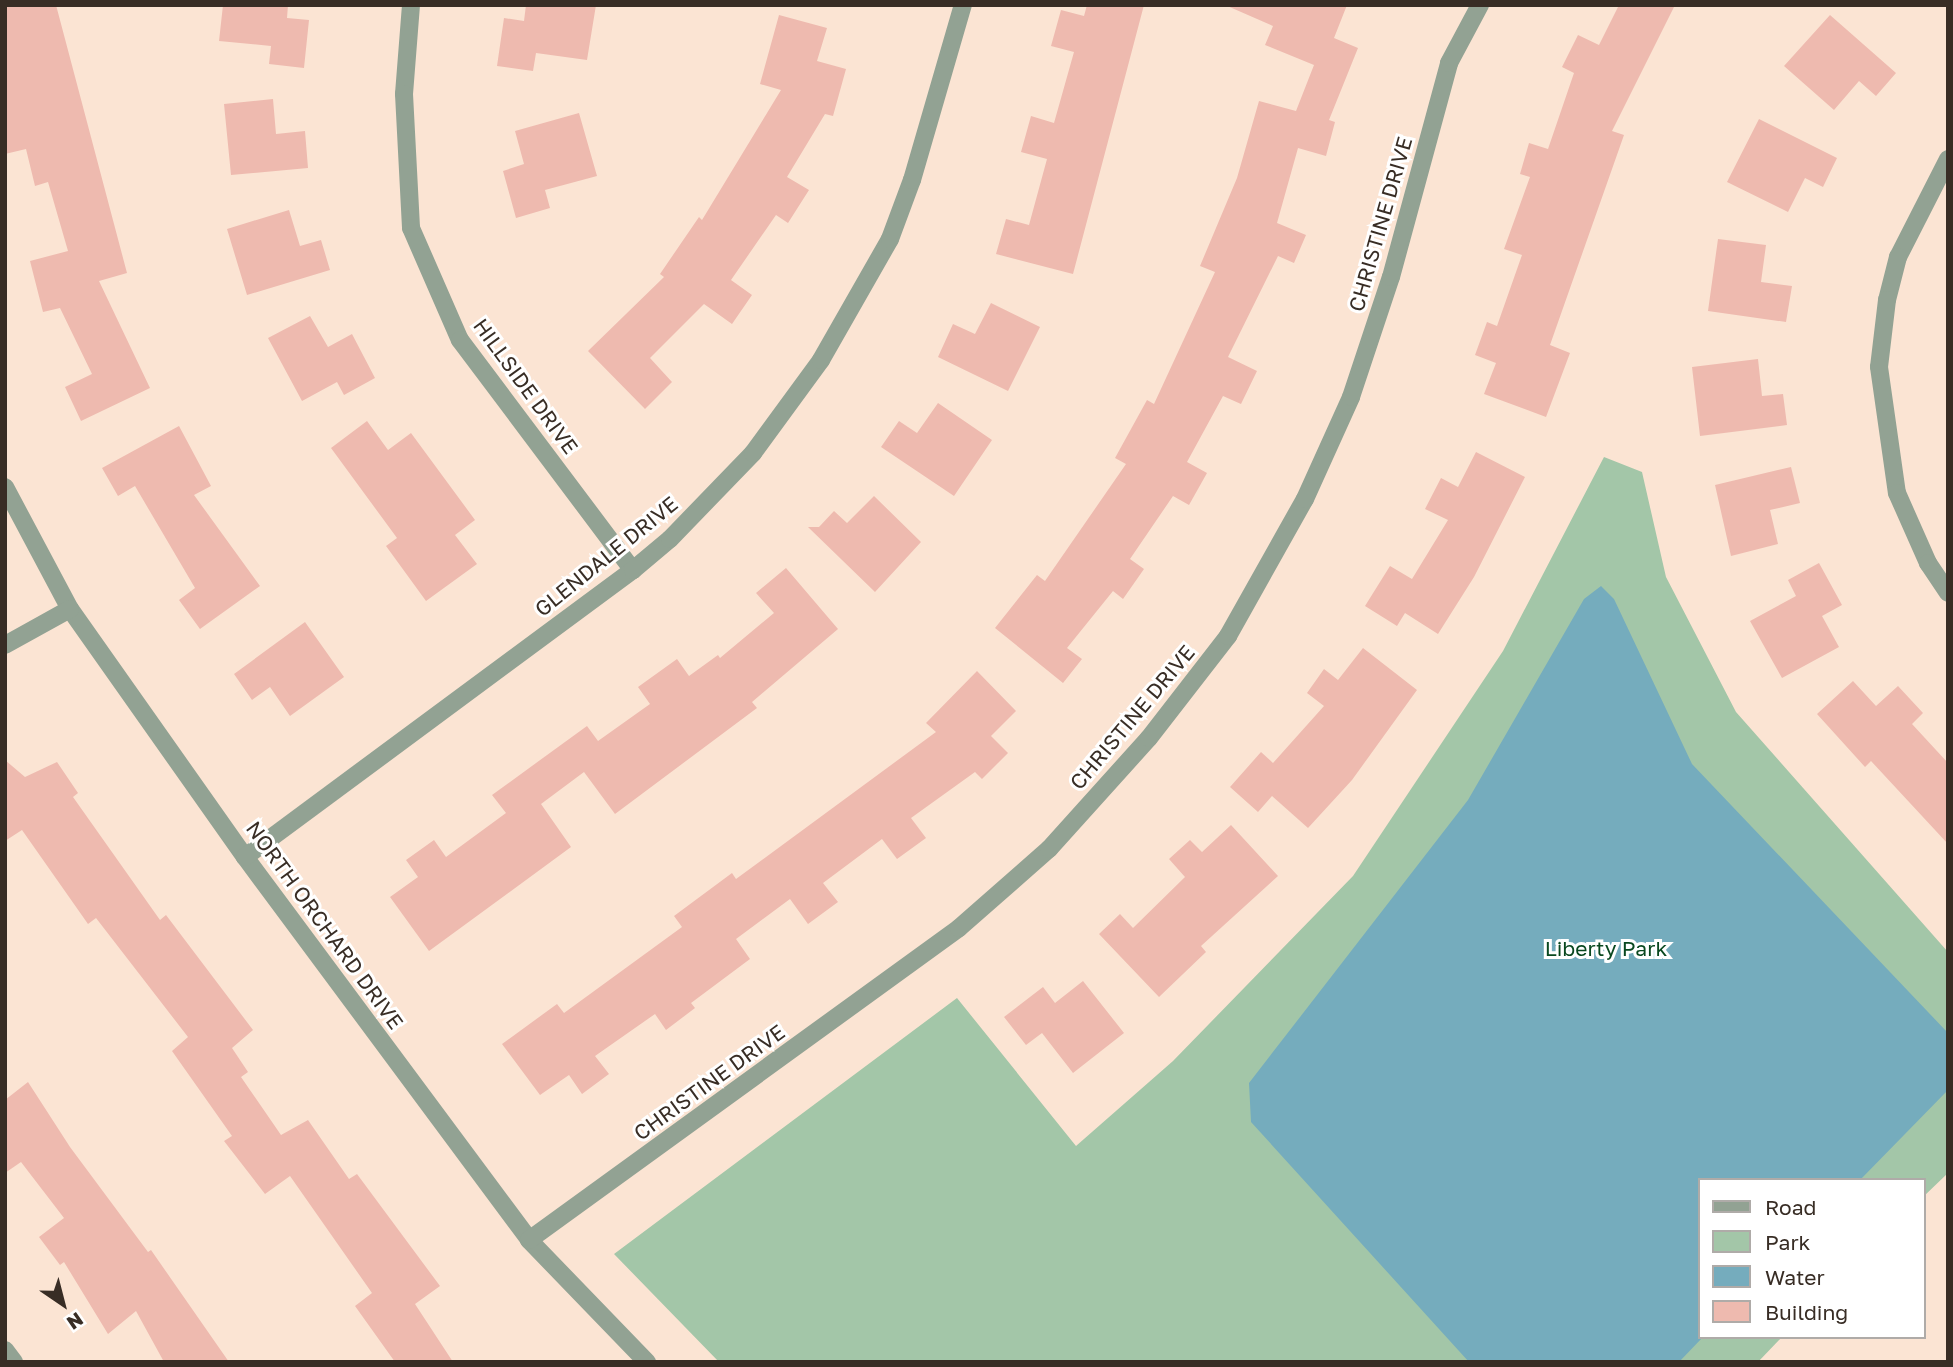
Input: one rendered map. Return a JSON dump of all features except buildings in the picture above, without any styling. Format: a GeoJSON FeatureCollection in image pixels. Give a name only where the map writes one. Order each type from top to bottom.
{"type":"FeatureCollection","features":[{"type":"Feature","properties":{"kind":"street","name":"HILLSIDE DRIVE"},"geometry":{"type":"LineString","coordinates":[[411,5],[404,94],[411,228],[460,340],[633,570]]}},
{"type":"Feature","properties":{"kind":"street","name":"GLENDALE DRIVE"},"geometry":{"type":"LineString","coordinates":[[245,857],[633,570],[670,539],[753,453],[792,404],[856,304],[890,239],[912,180],[963,5]]}},
{"type":"Feature","properties":{"kind":"street","name":"CHRISTINE DRIVE"},"geometry":{"type":"LineString","coordinates":[[529,1240],[959,928],[1049,849],[1149,738],[1227,636],[1305,499],[1340,422],[1391,277],[1450,63],[1480,5]]}},
{"type":"Feature","properties":{"kind":"street"},"geometry":{"type":"LineString","coordinates":[[1948,159],[1898,257],[1886,300],[1879,368],[1897,493],[1928,564],[1948,593]]}},
{"type":"Feature","properties":{"kind":"street","name":"NORTH ORCHARD DRIVE"},"geometry":{"type":"LineString","coordinates":[[5,487],[70,609],[245,857],[529,1240],[646,1362]]}},
{"type":"Feature","properties":{"kind":"street"},"geometry":{"type":"LineString","coordinates":[[5,645],[70,609]]}},
{"type":"Feature","properties":{"kind":"street"},"geometry":{"type":"LineString","coordinates":[[5,1350],[14,1362]]}},
{"type":"Feature","properties":{"kind":"green space","name":"Liberty Park"},"geometry":{"type":"Polygon","coordinates":[[[1604,457],[1642,472],[1666,577],[1736,712],[1948,952],[1948,1173],[1925,1195],[1925,1178],[1698,1178],[1698,1339],[1780,1339],[1758,1362],[719,1362],[614,1254],[957,998],[1076,1146],[1173,1061],[1353,876],[1503,651],[1604,457]]]}},
{"type":"Feature","properties":{"kind":"water"},"geometry":{"type":"Polygon","coordinates":[[[1601,586],[1614,599],[1692,764],[1948,1033],[1948,1090],[1862,1178],[1698,1178],[1698,1339],[1701,1339],[1679,1362],[1469,1362],[1251,1122],[1249,1083],[1468,800],[1584,599],[1601,586]]]}}]}
